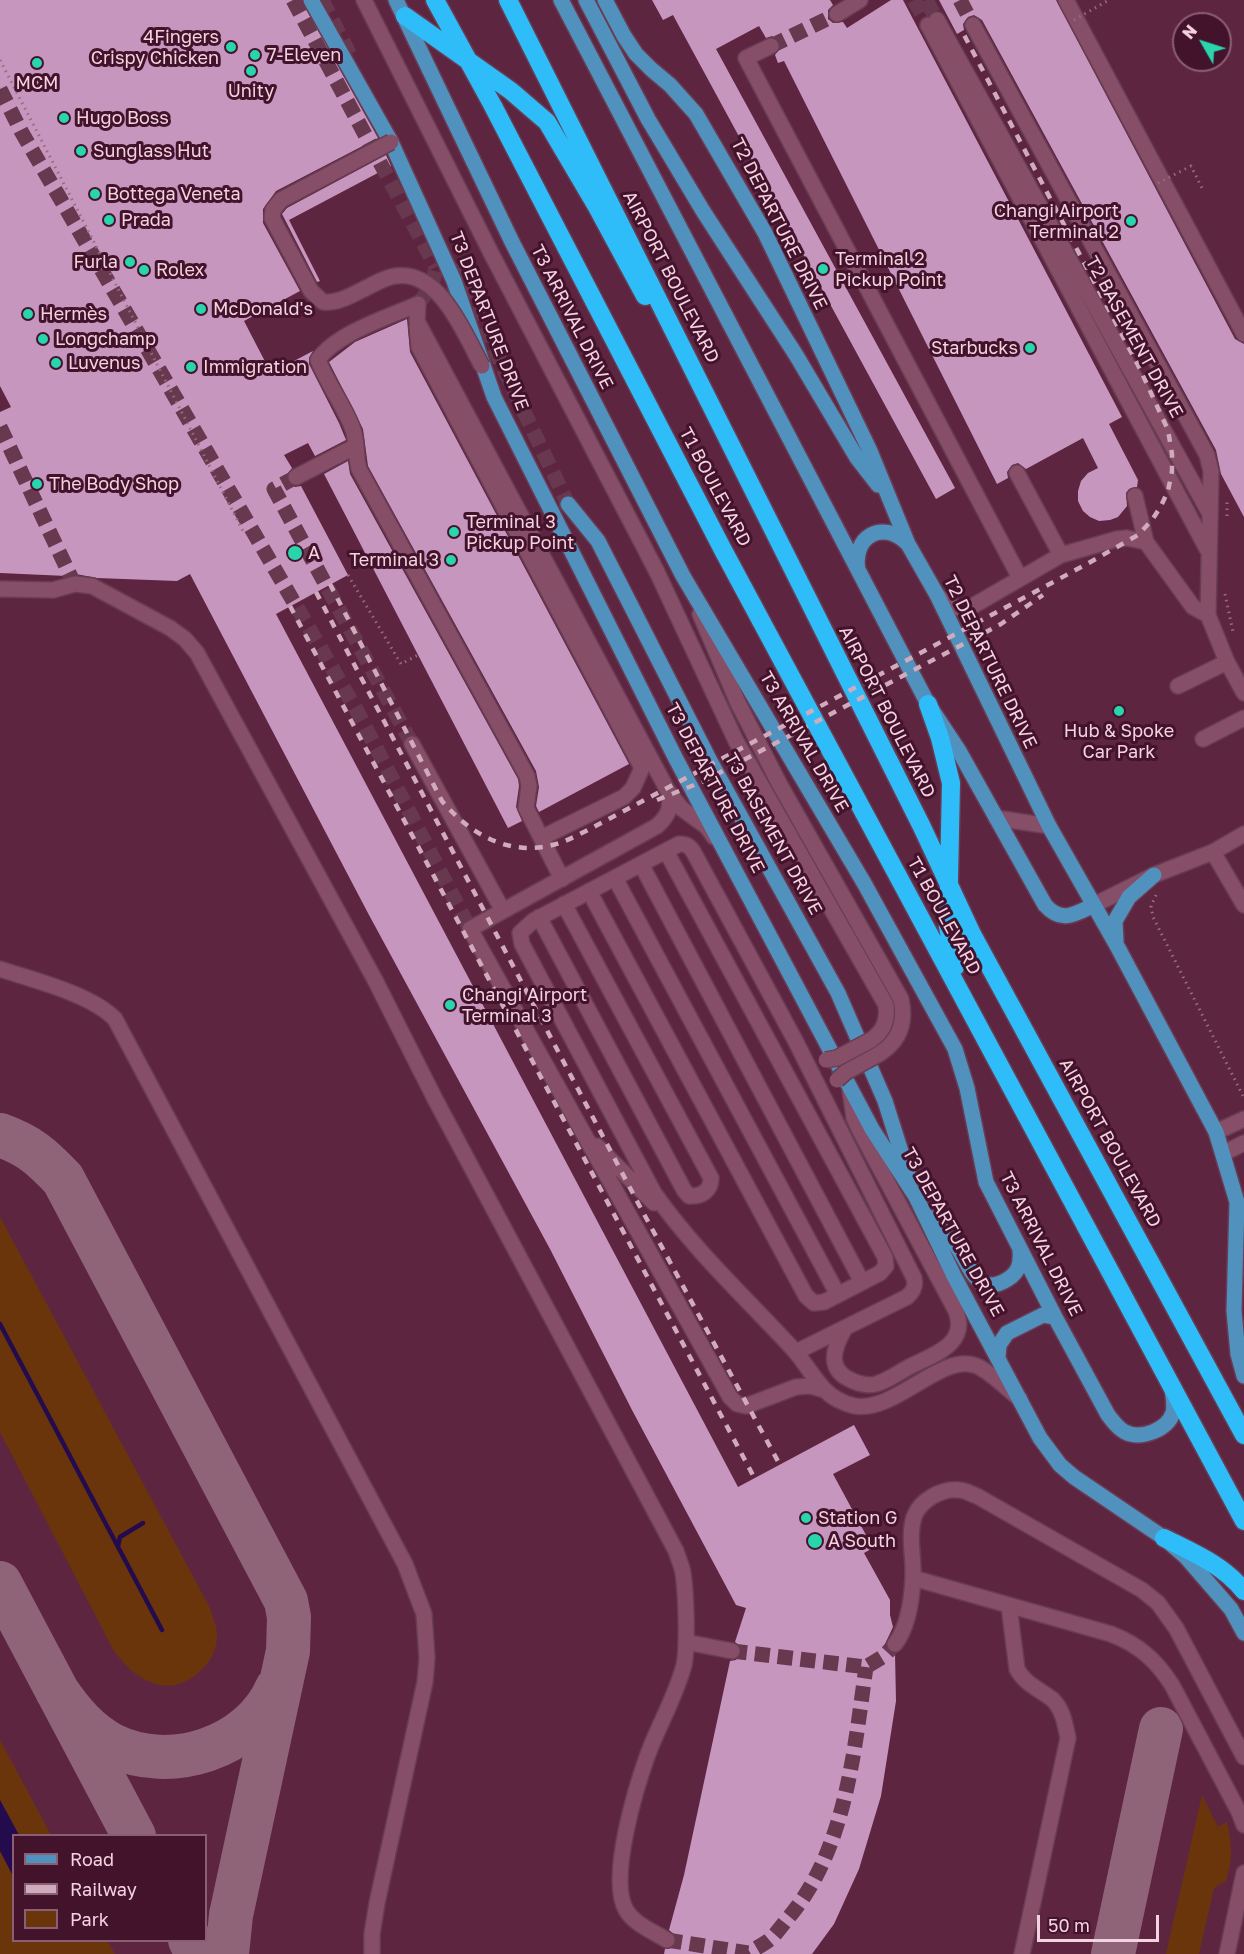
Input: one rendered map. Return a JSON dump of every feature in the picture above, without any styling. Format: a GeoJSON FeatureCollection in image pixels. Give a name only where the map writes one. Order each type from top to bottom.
{"type":"FeatureCollection","features":[{"type":"Feature","properties":{"kind":"highway","name":"T1 BOULEVARD"},"geometry":{"type":"LineString","coordinates":[[435,0],[498,116],[723,550],[962,992]]}},
{"type":"Feature","properties":{"kind":"highway","name":"AIRPORT BOULEVARD"},"geometry":{"type":"LineString","coordinates":[[508,0],[922,827],[972,934],[1244,1435]]}},
{"type":"Feature","properties":{"kind":"highway"},"geometry":{"type":"LineString","coordinates":[[405,16],[511,91],[547,122],[597,207],[645,297],[653,309],[674,329]]}},
{"type":"Feature","properties":{"kind":"highway"},"geometry":{"type":"LineString","coordinates":[[928,704],[940,738],[951,783],[948,927],[950,947],[962,992],[1027,1119],[1244,1521]]}},
{"type":"Feature","properties":{"kind":"highway"},"geometry":{"type":"LineString","coordinates":[[1164,1538],[1211,1561],[1244,1592]]}},
{"type":"Feature","properties":{"kind":"main road","name":"T3 DEPARTURE DRIVE"},"geometry":{"type":"LineString","coordinates":[[311,0],[391,142],[454,281],[494,397],[676,759],[721,842],[843,1082],[918,1203],[1040,1438],[1060,1465],[1094,1492],[1164,1538]]}},
{"type":"Feature","properties":{"kind":"main road","name":"T3 ARRIVAL DRIVE"},"geometry":{"type":"LineString","coordinates":[[396,0],[512,242],[683,576],[864,883],[955,1049],[967,1088],[986,1182],[1020,1251],[1108,1415],[1121,1430],[1139,1436],[1147,1434],[1164,1425],[1173,1414],[1172,1388]]}},
{"type":"Feature","properties":{"kind":"main road","name":"AIRPORT BOULEVARD"},"geometry":{"type":"LineString","coordinates":[[561,0],[928,704],[959,751],[1050,910],[1056,914],[1069,916],[1094,905]]}},
{"type":"Feature","properties":{"kind":"main road"},"geometry":{"type":"LineString","coordinates":[[586,0],[648,119],[703,211],[796,355],[857,458],[891,502]]}},
{"type":"Feature","properties":{"kind":"main road","name":"T2 DEPARTURE DRIVE"},"geometry":{"type":"LineString","coordinates":[[605,0],[636,54],[686,100],[707,130],[765,233],[870,451],[908,544],[937,595],[1049,826],[1116,944],[1216,1132],[1237,1202],[1233,1311],[1238,1354],[1244,1376]]}},
{"type":"Feature","properties":{"kind":"main road","name":"T3 BASEMENT DRIVE"},"geometry":{"type":"LineString","coordinates":[[568,504],[598,541],[709,759],[838,993],[885,1101],[918,1203]]}},
{"type":"Feature","properties":{"kind":"main road"},"geometry":{"type":"LineString","coordinates":[[859,573],[856,560],[858,550],[872,534],[881,531],[891,532],[908,544]]}},
{"type":"Feature","properties":{"kind":"main road"},"geometry":{"type":"LineString","coordinates":[[1116,944],[1115,921],[1129,897],[1154,874]]}},
{"type":"Feature","properties":{"kind":"main road"},"geometry":{"type":"LineString","coordinates":[[918,1203],[955,1244],[979,1281],[995,1285],[1011,1278],[1020,1264],[1020,1251]]}},
{"type":"Feature","properties":{"kind":"main road"},"geometry":{"type":"LineString","coordinates":[[998,1357],[999,1345],[1007,1333],[1044,1315],[1055,1317]]}},
{"type":"Feature","properties":{"kind":"main road"},"geometry":{"type":"LineString","coordinates":[[1164,1538],[1186,1557],[1218,1593],[1231,1609],[1244,1633]]}},
{"type":"Feature","properties":{"kind":"lane"},"geometry":{"type":"LineString","coordinates":[[364,0],[491,253],[657,572],[736,741],[886,1005],[886,1022],[882,1030],[871,1040],[837,1058],[826,1060],[812,1058],[796,1042]]}},
{"type":"Feature","properties":{"kind":"lane"},"geometry":{"type":"LineString","coordinates":[[837,14],[860,0]]}},
{"type":"Feature","properties":{"kind":"lane"},"geometry":{"type":"LineString","coordinates":[[1066,0],[1244,334]]}},
{"type":"Feature","properties":{"kind":"lane","name":"T2 BASEMENT DRIVE"},"geometry":{"type":"LineString","coordinates":[[1209,552],[932,23],[1210,514]]}},
{"type":"Feature","properties":{"kind":"lane"},"geometry":{"type":"LineString","coordinates":[[973,25],[1207,454],[1211,471],[1208,615],[1227,662],[1244,693]]}},
{"type":"Feature","properties":{"kind":"lane"},"geometry":{"type":"LineString","coordinates":[[771,46],[746,58],[1020,578]]}},
{"type":"Feature","properties":{"kind":"lane"},"geometry":{"type":"LineString","coordinates":[[391,142],[281,200],[273,210],[272,218],[311,291],[323,302],[337,301],[386,278],[408,276],[419,280],[430,286],[449,306],[482,366]]}},
{"type":"Feature","properties":{"kind":"lane"},"geometry":{"type":"LineString","coordinates":[[491,253],[512,242]]}},
{"type":"Feature","properties":{"kind":"lane"},"geometry":{"type":"LineString","coordinates":[[541,838],[624,797],[633,788],[642,768],[419,347],[418,304],[345,336],[324,352],[318,360],[353,429],[359,469],[527,776],[529,786],[526,808],[541,838],[562,879]]}},
{"type":"Feature","properties":{"kind":"lane"},"geometry":{"type":"LineString","coordinates":[[417,321],[669,791],[681,808],[707,826],[721,842]]}},
{"type":"Feature","properties":{"kind":"lane"},"geometry":{"type":"LineString","coordinates":[[296,477],[356,446]]}},
{"type":"Feature","properties":{"kind":"lane"},"geometry":{"type":"LineString","coordinates":[[1017,473],[1061,555]]}},
{"type":"Feature","properties":{"kind":"lane"},"geometry":{"type":"LineString","coordinates":[[1135,496],[1146,542],[1193,607],[1208,615]]}},
{"type":"Feature","properties":{"kind":"lane"},"geometry":{"type":"LineString","coordinates":[[937,595],[954,608],[971,607],[1061,555],[1117,539],[1127,538],[1146,542]]}},
{"type":"Feature","properties":{"kind":"lane"},"geometry":{"type":"LineString","coordinates":[[683,576],[738,703],[780,784],[901,999],[903,1017],[898,1035],[892,1044],[846,1072],[843,1082],[854,1118],[956,1311],[960,1327],[956,1336],[944,1349],[874,1385],[858,1383],[840,1374],[835,1364],[834,1354],[845,1328]]}},
{"type":"Feature","properties":{"kind":"lane"},"geometry":{"type":"LineString","coordinates":[[0,589],[53,590],[73,580],[92,586],[185,639],[197,653],[375,980],[435,1099],[676,1551],[683,1572],[686,1642],[684,1664],[648,1754],[632,1806],[620,1869],[621,1893],[626,1910],[637,1921],[667,1940]]}},
{"type":"Feature","properties":{"kind":"lane"},"geometry":{"type":"LineString","coordinates":[[1178,686],[1227,662]]}},
{"type":"Feature","properties":{"kind":"lane"},"geometry":{"type":"LineString","coordinates":[[1203,740],[1244,718]]}},
{"type":"Feature","properties":{"kind":"lane"},"geometry":{"type":"LineString","coordinates":[[412,744],[503,911]]}},
{"type":"Feature","properties":{"kind":"lane"},"geometry":{"type":"LineString","coordinates":[[669,791],[671,802],[669,811],[665,819],[657,826],[470,929],[730,1397],[737,1404],[746,1406],[796,1387],[810,1386],[825,1390]]}},
{"type":"Feature","properties":{"kind":"lane"},"geometry":{"type":"LineString","coordinates":[[996,818],[1049,826]]}},
{"type":"Feature","properties":{"kind":"lane"},"geometry":{"type":"LineString","coordinates":[[1094,905],[1154,874],[1213,852],[1244,834]]}},
{"type":"Feature","properties":{"kind":"lane"},"geometry":{"type":"LineString","coordinates":[[682,1230],[654,1193],[522,944],[520,933],[524,927],[564,904],[666,850],[685,843],[690,847],[796,1042],[914,1278],[915,1284],[907,1297],[796,1352]]}},
{"type":"Feature","properties":{"kind":"lane"},"geometry":{"type":"LineString","coordinates":[[589,891],[807,1296],[814,1303],[824,1302],[880,1273],[886,1266],[885,1257],[666,850]]}},
{"type":"Feature","properties":{"kind":"lane"},"geometry":{"type":"LineString","coordinates":[[1213,852],[1244,905]]}},
{"type":"Feature","properties":{"kind":"lane"},"geometry":{"type":"LineString","coordinates":[[640,864],[862,1282]]}},
{"type":"Feature","properties":{"kind":"lane"},"geometry":{"type":"LineString","coordinates":[[615,878],[838,1295]]}},
{"type":"Feature","properties":{"kind":"lane"},"geometry":{"type":"LineString","coordinates":[[539,918],[684,1190],[689,1196],[696,1197],[707,1191],[711,1185],[711,1178],[564,904]]}},
{"type":"Feature","properties":{"kind":"lane"},"geometry":{"type":"LineString","coordinates":[[0,969],[86,999],[108,1011],[115,1019],[405,1564],[417,1593],[424,1614],[427,1635],[425,1682],[377,1903],[372,1934],[372,1954]]}},
{"type":"Feature","properties":{"kind":"lane"},"geometry":{"type":"LineString","coordinates":[[838,1123],[832,1091],[843,1082]]}},
{"type":"Feature","properties":{"kind":"lane"},"geometry":{"type":"LineString","coordinates":[[1216,1132],[1244,1119]]}},
{"type":"Feature","properties":{"kind":"lane"},"geometry":{"type":"LineString","coordinates":[[584,1134],[682,1230],[796,1352],[825,1390],[838,1400],[862,1407],[885,1402],[959,1364],[968,1364],[987,1372],[1021,1400]]}},
{"type":"Feature","properties":{"kind":"lane"},"geometry":{"type":"LineString","coordinates":[[1224,1154],[1244,1143]]}},
{"type":"Feature","properties":{"kind":"lane"},"geometry":{"type":"LineString","coordinates":[[895,1644],[902,1634],[913,1578],[914,1516],[929,1498],[943,1491],[960,1490],[976,1496],[1142,1590],[1158,1603],[1176,1628],[1244,1757]]}},
{"type":"Feature","properties":{"kind":"lane"},"geometry":{"type":"LineString","coordinates":[[913,1578],[1111,1634],[1143,1650],[1162,1670],[1172,1685],[1244,1825]]}},
{"type":"Feature","properties":{"kind":"lane"},"geometry":{"type":"LineString","coordinates":[[1009,1606],[1017,1669],[1022,1677],[1053,1700],[1064,1716],[1068,1738],[1022,1954]]}},
{"type":"Feature","properties":{"kind":"lane"},"geometry":{"type":"LineString","coordinates":[[686,1642],[732,1651]]}},
{"type":"Feature","properties":{"kind":"lane"},"geometry":{"type":"LineString","coordinates":[[1227,1954],[1244,1873]]}},
{"type":"Feature","properties":{"kind":"path"},"geometry":{"type":"LineString","coordinates":[[1074,20],[1109,0]]}},
{"type":"Feature","properties":{"kind":"path"},"geometry":{"type":"LineString","coordinates":[[0,60],[243,531]]}},
{"type":"Feature","properties":{"kind":"path"},"geometry":{"type":"LineString","coordinates":[[1158,183],[1191,166],[1202,188]]}},
{"type":"Feature","properties":{"kind":"path"},"geometry":{"type":"LineString","coordinates":[[348,575],[401,664],[418,655]]}},
{"type":"Feature","properties":{"kind":"path"},"geometry":{"type":"LineString","coordinates":[[1161,891],[1155,896],[1151,906],[1153,917],[1244,1098]]}},
{"type":"Feature","properties":{"kind":"shaded area"},"geometry":{"type":"Polygon","coordinates":[[[0,0],[1244,0],[1244,1954],[0,1954],[0,0]]]}},
{"type":"Feature","properties":{"kind":"shaded area"},"geometry":{"type":"Polygon","coordinates":[[[0,1800],[18,1834],[12,1834],[12,1874],[0,1851],[0,1800]]]}},
{"type":"Feature","properties":{"kind":"green space"},"geometry":{"type":"Polygon","coordinates":[[[0,1217],[210,1608],[217,1632],[216,1646],[205,1667],[186,1681],[164,1686],[153,1683],[131,1670],[114,1651],[0,1432],[0,1217]]]}},
{"type":"Feature","properties":{"kind":"green space"},"geometry":{"type":"Polygon","coordinates":[[[0,1740],[50,1834],[18,1834],[0,1800],[0,1740]]]}},
{"type":"Feature","properties":{"kind":"green space"},"geometry":{"type":"Polygon","coordinates":[[[1202,1795],[1218,1827],[1227,1822],[1231,1852],[1230,1865],[1226,1881],[1214,1888],[1199,1954],[1166,1954],[1202,1795]]]}},
{"type":"Feature","properties":{"kind":"green space"},"geometry":{"type":"Polygon","coordinates":[[[0,1851],[12,1874],[12,1942],[108,1942],[115,1954],[0,1954],[0,1851]]]}},
{"type":"Feature","properties":{"kind":"building","name":"Changi Airport Terminal 3"},"geometry":{"type":"Polygon","coordinates":[[[0,0],[301,0],[378,138],[276,191],[263,209],[263,223],[300,291],[244,321],[271,373],[313,351],[309,364],[346,440],[315,456],[308,443],[284,455],[292,468],[286,476],[288,482],[295,487],[301,486],[348,575],[276,614],[738,1487],[854,1425],[870,1455],[833,1474],[873,1548],[864,1553],[890,1600],[893,1627],[885,1644],[889,1652],[895,1654],[896,1701],[881,1796],[859,1869],[834,1924],[812,1954],[664,1954],[665,1949],[672,1948],[677,1941],[675,1935],[669,1930],[684,1875],[730,1661],[736,1660],[741,1653],[741,1647],[735,1642],[746,1608],[736,1605],[632,1410],[550,1249],[369,915],[190,574],[177,581],[97,578],[76,574],[67,576],[0,573],[0,412],[11,407],[0,386],[0,0]]]}},
{"type":"Feature","properties":{"kind":"building"},"geometry":{"type":"Polygon","coordinates":[[[652,0],[830,0],[833,5],[828,10],[828,19],[833,23],[843,22],[847,28],[891,0],[903,0],[1122,417],[1109,424],[1138,480],[1137,487],[1129,489],[1126,493],[1127,506],[1118,517],[1099,521],[1083,511],[1078,501],[1081,481],[1088,473],[1098,468],[1083,438],[1026,469],[1018,463],[1012,465],[1007,472],[1008,478],[997,484],[784,61],[778,63],[775,55],[781,47],[779,41],[772,36],[766,38],[759,26],[716,49],[955,488],[936,499],[673,15],[663,20],[652,0]]]}},
{"type":"Feature","properties":{"kind":"building","name":"Changi Airport Terminal 2"},"geometry":{"type":"Polygon","coordinates":[[[939,0],[1056,0],[1235,339],[1244,344],[1244,517],[1221,474],[1216,450],[982,20],[974,15],[968,17],[963,24],[964,30],[957,34],[939,0]]]}},
{"type":"Feature","properties":{"kind":"building"},"geometry":{"type":"Polygon","coordinates":[[[386,155],[391,166],[289,220],[320,281],[317,282],[282,214],[287,208],[386,155]]]}},
{"type":"Feature","properties":{"kind":"building"},"geometry":{"type":"Polygon","coordinates":[[[407,319],[410,352],[629,764],[539,812],[536,806],[539,787],[536,771],[368,466],[363,429],[329,362],[355,342],[407,319]]]}},
{"type":"Feature","properties":{"kind":"building"},"geometry":{"type":"Polygon","coordinates":[[[348,461],[350,474],[518,779],[516,807],[522,821],[508,828],[324,474],[348,461]]]}},
{"type":"Feature","properties":{"kind":"waterway"},"geometry":{"type":"LineString","coordinates":[[0,1324],[162,1630]]}},
{"type":"Feature","properties":{"kind":"waterway"},"geometry":{"type":"LineString","coordinates":[[118,1546],[120,1537],[143,1523]]}},
{"type":"Feature","properties":{"kind":"taxiway"},"geometry":{"type":"LineString","coordinates":[[0,1135],[34,1152],[63,1179],[286,1601],[289,1617],[288,1651],[231,1915],[227,1954]]}},
{"type":"Feature","properties":{"kind":"taxiway"},"geometry":{"type":"LineString","coordinates":[[0,1583],[133,1834]]}},
{"type":"Feature","properties":{"kind":"taxiway"},"geometry":{"type":"LineString","coordinates":[[57,1691],[81,1721],[103,1740],[135,1753],[159,1757],[183,1756],[207,1750],[229,1740],[265,1709],[277,1688]]}},
{"type":"Feature","properties":{"kind":"taxiway"},"geometry":{"type":"LineString","coordinates":[[1113,1954],[1161,1729]]}},
{"type":"Feature","properties":{"kind":"taxiway"},"geometry":{"type":"LineString","coordinates":[[191,1942],[197,1954]]}},
{"type":"Feature","properties":{"kind":"tunnel"},"geometry":{"type":"LineString","coordinates":[[293,0],[436,267]]}},
{"type":"Feature","properties":{"kind":"tunnel"},"geometry":{"type":"LineString","coordinates":[[322,0],[353,61]]}},
{"type":"Feature","properties":{"kind":"tunnel"},"geometry":{"type":"LineString","coordinates":[[914,0],[928,25]]}},
{"type":"Feature","properties":{"kind":"tunnel"},"geometry":{"type":"LineString","coordinates":[[926,0],[937,20]]}},
{"type":"Feature","properties":{"kind":"tunnel"},"geometry":{"type":"LineString","coordinates":[[960,0],[973,25]]}},
{"type":"Feature","properties":{"kind":"tunnel"},"geometry":{"type":"LineString","coordinates":[[771,46],[837,14]]}},
{"type":"Feature","properties":{"kind":"tunnel"},"geometry":{"type":"LineString","coordinates":[[0,89],[21,131],[357,711],[470,929]]}},
{"type":"Feature","properties":{"kind":"tunnel"},"geometry":{"type":"LineString","coordinates":[[454,265],[568,504]]}},
{"type":"Feature","properties":{"kind":"tunnel"},"geometry":{"type":"LineString","coordinates":[[418,304],[432,286],[436,267]]}},
{"type":"Feature","properties":{"kind":"tunnel"},"geometry":{"type":"LineString","coordinates":[[0,427],[71,577]]}},
{"type":"Feature","properties":{"kind":"tunnel"},"geometry":{"type":"LineString","coordinates":[[296,477],[274,489],[412,744]]}},
{"type":"Feature","properties":{"kind":"tunnel"},"geometry":{"type":"LineString","coordinates":[[732,1651],[866,1667],[884,1656],[895,1644]]}},
{"type":"Feature","properties":{"kind":"tunnel"},"geometry":{"type":"LineString","coordinates":[[667,1940],[748,1953],[771,1939],[789,1917],[808,1890],[835,1830],[851,1766],[866,1667]]}},
{"type":"Feature","properties":{"kind":"railway"},"geometry":{"type":"LineString","coordinates":[[330,584],[442,801],[468,826],[482,835],[497,842],[530,848],[565,841],[586,831],[1138,535],[1152,520],[1168,491],[1172,471],[1168,430],[1140,369],[962,31]]}},
{"type":"Feature","properties":{"kind":"railway"},"geometry":{"type":"LineString","coordinates":[[316,592],[638,1203],[780,1465]]}},
{"type":"Feature","properties":{"kind":"railway"},"geometry":{"type":"LineString","coordinates":[[657,800],[704,781],[1001,624],[1043,595]]}},
{"type":"Feature","properties":{"kind":"railway"},"geometry":{"type":"LineString","coordinates":[[290,606],[755,1479]]}},
{"type":"Feature","properties":{"kind":"place","name":"4Fingers Crispy Chicken"},"geometry":{"type":"Point","coordinates":[231,47]}},
{"type":"Feature","properties":{"kind":"place","name":"7-Eleven"},"geometry":{"type":"Point","coordinates":[255,55]}},
{"type":"Feature","properties":{"kind":"place","name":"MCM"},"geometry":{"type":"Point","coordinates":[37,63]}},
{"type":"Feature","properties":{"kind":"place","name":"Unity"},"geometry":{"type":"Point","coordinates":[251,71]}},
{"type":"Feature","properties":{"kind":"place","name":"Hugo Boss"},"geometry":{"type":"Point","coordinates":[64,118]}},
{"type":"Feature","properties":{"kind":"place","name":"Sunglass Hut"},"geometry":{"type":"Point","coordinates":[81,151]}},
{"type":"Feature","properties":{"kind":"place","name":"Bottega Veneta"},"geometry":{"type":"Point","coordinates":[95,194]}},
{"type":"Feature","properties":{"kind":"place","name":"Prada"},"geometry":{"type":"Point","coordinates":[109,220]}},
{"type":"Feature","properties":{"kind":"place","name":"Changi Airport Terminal 2"},"geometry":{"type":"Point","coordinates":[1131,221]}},
{"type":"Feature","properties":{"kind":"place","name":"Furla"},"geometry":{"type":"Point","coordinates":[130,262]}},
{"type":"Feature","properties":{"kind":"place","name":"Terminal 2 Pickup Point"},"geometry":{"type":"Point","coordinates":[823,269]}},
{"type":"Feature","properties":{"kind":"place","name":"Rolex"},"geometry":{"type":"Point","coordinates":[144,270]}},
{"type":"Feature","properties":{"kind":"place","name":"McDonald's"},"geometry":{"type":"Point","coordinates":[201,309]}},
{"type":"Feature","properties":{"kind":"place","name":"Hermès"},"geometry":{"type":"Point","coordinates":[28,314]}},
{"type":"Feature","properties":{"kind":"place","name":"Longchamp"},"geometry":{"type":"Point","coordinates":[43,339]}},
{"type":"Feature","properties":{"kind":"place","name":"Starbucks"},"geometry":{"type":"Point","coordinates":[1030,348]}},
{"type":"Feature","properties":{"kind":"place","name":"Luvenus"},"geometry":{"type":"Point","coordinates":[56,363]}},
{"type":"Feature","properties":{"kind":"place","name":"Immigration"},"geometry":{"type":"Point","coordinates":[191,367]}},
{"type":"Feature","properties":{"kind":"place","name":"The Body Shop"},"geometry":{"type":"Point","coordinates":[37,484]}},
{"type":"Feature","properties":{"kind":"place","name":"Terminal 3 Pickup Point"},"geometry":{"type":"Point","coordinates":[454,532]}},
{"type":"Feature","properties":{"kind":"place","name":"A"},"geometry":{"type":"Point","coordinates":[295,553]}},
{"type":"Feature","properties":{"kind":"place","name":"Terminal 3"},"geometry":{"type":"Point","coordinates":[451,560]}},
{"type":"Feature","properties":{"kind":"place","name":"Hub & Spoke Car Park"},"geometry":{"type":"Point","coordinates":[1119,711]}},
{"type":"Feature","properties":{"kind":"place","name":"Changi Airport Terminal 3"},"geometry":{"type":"Point","coordinates":[450,1005]}},
{"type":"Feature","properties":{"kind":"place","name":"Station G"},"geometry":{"type":"Point","coordinates":[806,1518]}},
{"type":"Feature","properties":{"kind":"place","name":"A South"},"geometry":{"type":"Point","coordinates":[815,1541]}}]}
